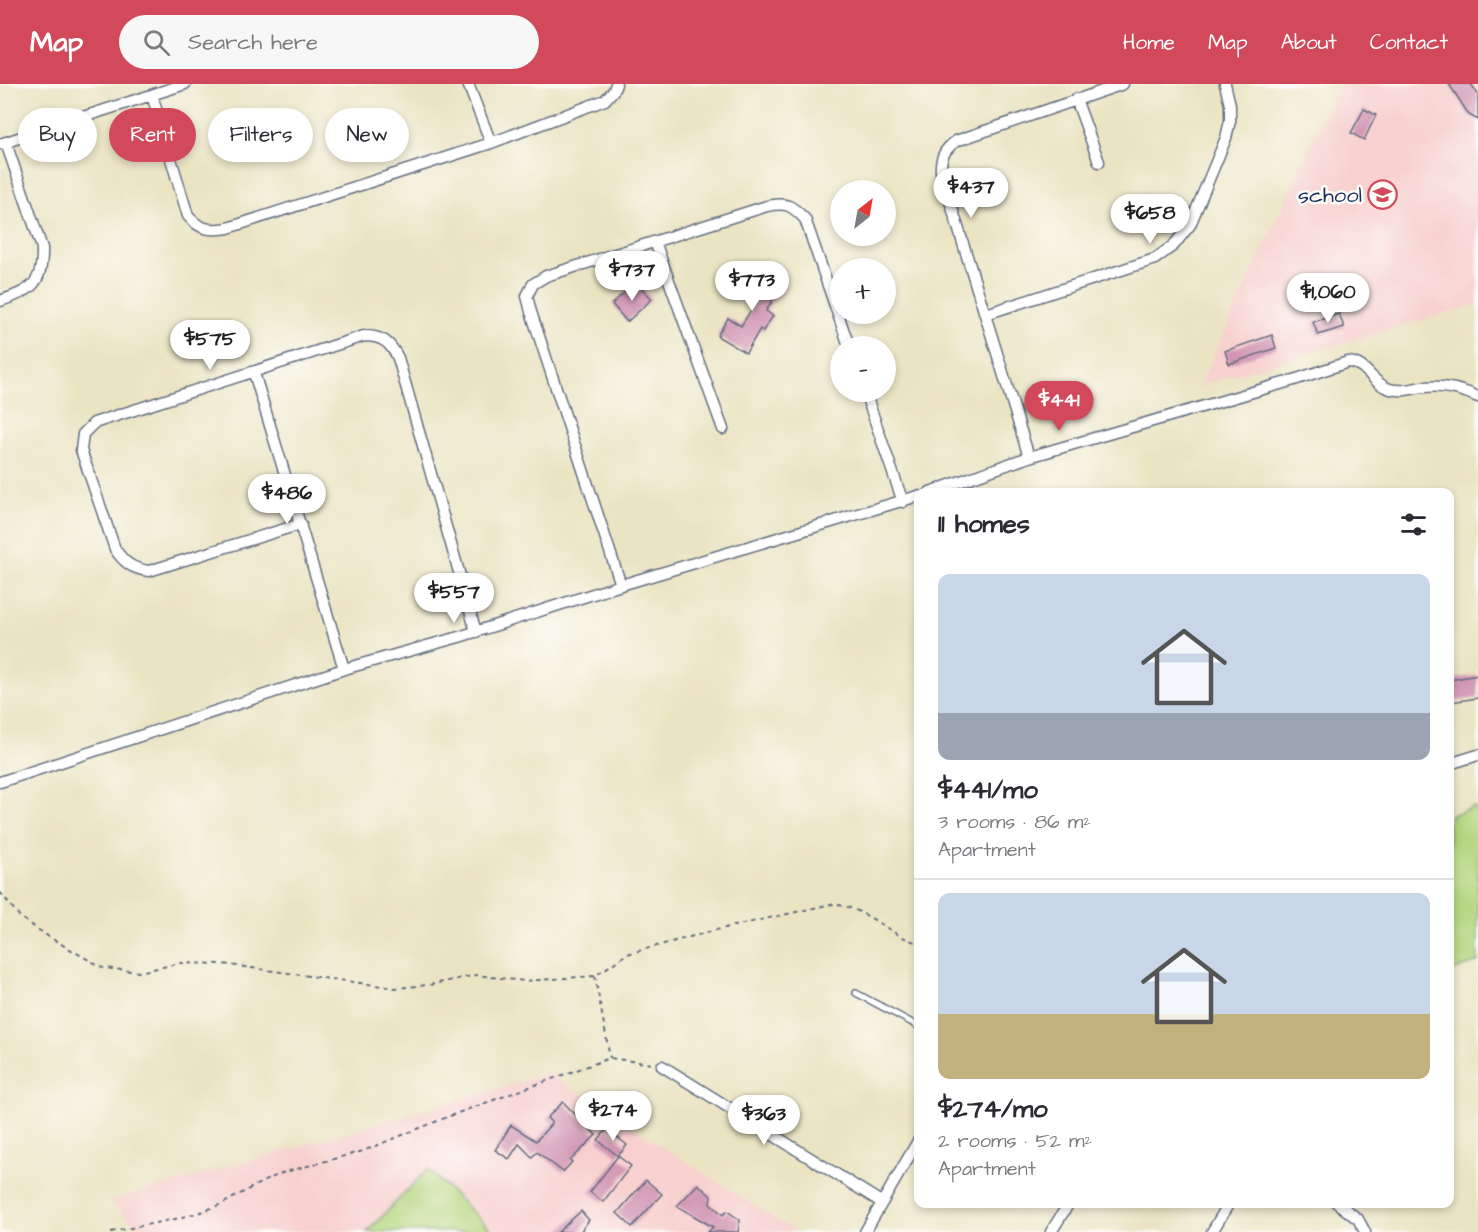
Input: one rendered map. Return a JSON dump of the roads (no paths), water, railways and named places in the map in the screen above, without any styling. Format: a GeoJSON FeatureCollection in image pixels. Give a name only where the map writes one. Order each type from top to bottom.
{"type":"FeatureCollection","features":[{"type":"Feature","properties":{"kind":"street"},"geometry":{"type":"LineString","coordinates":[[0,301],[25,292],[37,281],[42,265],[42,248],[3,143],[185,84]]}},
{"type":"Feature","properties":{"kind":"street"},"geometry":{"type":"LineString","coordinates":[[468,84],[491,143]]}},
{"type":"Feature","properties":{"kind":"street"},"geometry":{"type":"LineString","coordinates":[[152,94],[188,216],[196,225],[211,231],[228,228],[491,143],[604,100],[614,90],[616,84]]}},
{"type":"Feature","properties":{"kind":"street"},"geometry":{"type":"LineString","coordinates":[[1029,457],[941,172],[940,162],[946,148],[956,141],[1123,84]]}},
{"type":"Feature","properties":{"kind":"street"},"geometry":{"type":"LineString","coordinates":[[986,314],[1155,259],[1174,245],[1190,225],[1226,138],[1230,121],[1230,105],[1225,84]]}},
{"type":"Feature","properties":{"kind":"street"},"geometry":{"type":"LineString","coordinates":[[1076,99],[1099,162]]}},
{"type":"Feature","properties":{"kind":"street"},"geometry":{"type":"LineString","coordinates":[[621,585],[527,296],[533,284],[546,276],[782,203],[793,207],[805,219],[846,336]]}},
{"type":"Feature","properties":{"kind":"street"},"geometry":{"type":"LineString","coordinates":[[656,242],[723,429]]}},
{"type":"Feature","properties":{"kind":"street"},"geometry":{"type":"LineString","coordinates":[[301,524],[149,571],[137,570],[123,561],[115,549],[81,450],[83,434],[94,423],[364,336],[378,336],[392,345],[398,358],[476,632]]}},
{"type":"Feature","properties":{"kind":"street"},"geometry":{"type":"LineString","coordinates":[[941,488],[1029,457],[1294,380],[1348,362],[1356,362],[1377,383],[1393,390],[1424,387],[1451,388],[1478,397]]}},
{"type":"Feature","properties":{"kind":"street"},"geometry":{"type":"LineString","coordinates":[[254,373],[344,669]]}},
{"type":"Feature","properties":{"kind":"street"},"geometry":{"type":"LineString","coordinates":[[868,402],[903,502]]}},
{"type":"Feature","properties":{"kind":"street"},"geometry":{"type":"LineString","coordinates":[[0,782],[344,669],[476,632],[621,585],[914,498]]}},
{"type":"Feature","properties":{"kind":"street"},"geometry":{"type":"LineString","coordinates":[[1454,762],[1478,755]]}},
{"type":"Feature","properties":{"kind":"street"},"geometry":{"type":"LineString","coordinates":[[662,1066],[881,1202]]}},
{"type":"Feature","properties":{"kind":"street"},"geometry":{"type":"LineString","coordinates":[[865,1232],[914,1148]]}},
{"type":"Feature","properties":{"kind":"street"},"geometry":{"type":"LineString","coordinates":[[1051,1232],[1066,1208]]}},
{"type":"Feature","properties":{"kind":"street"},"geometry":{"type":"LineString","coordinates":[[1212,1232],[1226,1208]]}},
{"type":"Feature","properties":{"kind":"street"},"geometry":{"type":"LineString","coordinates":[[1344,1208],[1358,1219],[1365,1232]]}},
{"type":"Feature","properties":{"kind":"lane"},"geometry":{"type":"LineString","coordinates":[[856,993],[914,1024]]}},
{"type":"Feature","properties":{"kind":"place","name":"school"},"geometry":{"type":"Point","coordinates":[1383,194]}}]}
